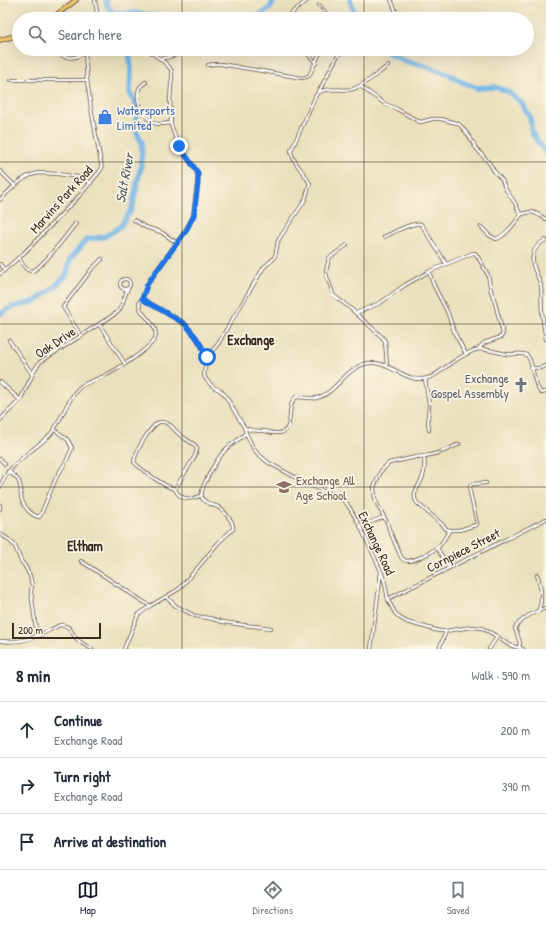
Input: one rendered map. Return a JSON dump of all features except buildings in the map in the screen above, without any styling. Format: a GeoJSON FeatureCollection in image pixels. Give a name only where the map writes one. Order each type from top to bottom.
{"type":"FeatureCollection","features":[{"type":"Feature","properties":{"kind":"main road"},"geometry":{"type":"LineString","coordinates":[[61,12],[76,0]]}},
{"type":"Feature","properties":{"kind":"main road"},"geometry":{"type":"LineString","coordinates":[[0,40],[12,37]]}},
{"type":"Feature","properties":{"kind":"street"},"geometry":{"type":"LineString","coordinates":[[95,0],[97,12]]}},
{"type":"Feature","properties":{"kind":"street"},"geometry":{"type":"LineString","coordinates":[[293,12],[308,0]]}},
{"type":"Feature","properties":{"kind":"street"},"geometry":{"type":"LineString","coordinates":[[391,0],[396,12]]}},
{"type":"Feature","properties":{"kind":"street"},"geometry":{"type":"LineString","coordinates":[[319,6],[324,12]]}},
{"type":"Feature","properties":{"kind":"street"},"geometry":{"type":"LineString","coordinates":[[63,56],[70,58],[78,56]]}},
{"type":"Feature","properties":{"kind":"street","name":"Marvins Park Road"},"geometry":{"type":"LineString","coordinates":[[0,274],[19,258],[81,194],[102,167],[91,108],[86,56]]}},
{"type":"Feature","properties":{"kind":"street"},"geometry":{"type":"LineString","coordinates":[[0,487],[8,471],[55,430],[78,389],[125,364],[147,347],[155,338],[156,333],[154,328],[141,311],[139,303],[150,280],[186,231],[194,215],[198,176],[196,170],[176,139],[170,123],[172,75],[170,68],[156,56]]}},
{"type":"Feature","properties":{"kind":"street"},"geometry":{"type":"LineString","coordinates":[[158,58],[169,58],[174,56]]}},
{"type":"Feature","properties":{"kind":"street"},"geometry":{"type":"LineString","coordinates":[[310,56],[316,63]]}},
{"type":"Feature","properties":{"kind":"street"},"geometry":{"type":"LineString","coordinates":[[208,65],[221,64],[302,78],[309,76],[319,56]]}},
{"type":"Feature","properties":{"kind":"street"},"geometry":{"type":"LineString","coordinates":[[142,299],[185,324],[196,337],[207,357],[223,337],[264,267],[275,257],[279,239],[305,200],[310,184],[293,159],[291,151],[310,107],[338,56]]}},
{"type":"Feature","properties":{"kind":"street"},"geometry":{"type":"LineString","coordinates":[[318,93],[323,90],[354,89],[388,66]]}},
{"type":"Feature","properties":{"kind":"street"},"geometry":{"type":"LineString","coordinates":[[11,80],[88,80]]}},
{"type":"Feature","properties":{"kind":"street"},"geometry":{"type":"LineString","coordinates":[[146,82],[139,90],[138,95],[140,106],[149,119],[154,122],[159,124],[170,123]]}},
{"type":"Feature","properties":{"kind":"street"},"geometry":{"type":"LineString","coordinates":[[360,86],[385,104],[418,121],[421,122],[432,119],[441,119],[457,123],[461,126],[470,136],[476,148],[502,180],[520,214],[522,214]]}},
{"type":"Feature","properties":{"kind":"street"},"geometry":{"type":"LineString","coordinates":[[0,171],[15,186]]}},
{"type":"Feature","properties":{"kind":"street"},"geometry":{"type":"LineString","coordinates":[[0,200],[22,180],[41,173],[74,175],[84,178],[91,183]]}},
{"type":"Feature","properties":{"kind":"street"},"geometry":{"type":"LineString","coordinates":[[481,226],[489,235],[496,239],[500,238],[522,214],[530,212],[546,219]]}},
{"type":"Feature","properties":{"kind":"street"},"geometry":{"type":"LineString","coordinates":[[134,220],[145,227],[161,232],[177,243]]}},
{"type":"Feature","properties":{"kind":"street"},"geometry":{"type":"LineString","coordinates":[[19,258],[26,269],[34,270],[57,247],[76,223]]}},
{"type":"Feature","properties":{"kind":"street"},"geometry":{"type":"LineString","coordinates":[[384,237],[416,223],[420,223],[446,264]]}},
{"type":"Feature","properties":{"kind":"street"},"geometry":{"type":"LineString","coordinates":[[546,240],[541,242],[536,247],[532,258],[533,267],[540,282],[546,339]]}},
{"type":"Feature","properties":{"kind":"street"},"geometry":{"type":"LineString","coordinates":[[347,245],[329,258],[326,271],[331,285],[332,295],[377,331],[385,341],[387,366]]}},
{"type":"Feature","properties":{"kind":"street"},"geometry":{"type":"LineString","coordinates":[[244,427],[248,430],[282,433],[287,429],[294,398],[320,397],[348,374],[362,365],[375,363],[387,366],[406,376],[425,379],[430,378],[466,354],[478,349],[484,343],[499,338],[502,335],[494,299],[490,291],[488,275],[475,253],[430,271],[380,302],[356,313]]}},
{"type":"Feature","properties":{"kind":"street"},"geometry":{"type":"LineString","coordinates":[[81,336],[63,308],[91,270],[102,260]]}},
{"type":"Feature","properties":{"kind":"street"},"geometry":{"type":"LineString","coordinates":[[0,264],[5,270]]}},
{"type":"Feature","properties":{"kind":"street"},"geometry":{"type":"LineString","coordinates":[[429,272],[434,286],[448,311],[455,334],[466,354]]}},
{"type":"Feature","properties":{"kind":"street"},"geometry":{"type":"LineString","coordinates":[[124,289],[130,286],[130,282],[127,279],[121,280],[120,283],[120,286],[126,293]]}},
{"type":"Feature","properties":{"kind":"street","name":"Oak Drive"},"geometry":{"type":"LineString","coordinates":[[0,420],[20,400],[37,365],[42,360],[120,310],[128,288]]}},
{"type":"Feature","properties":{"kind":"street"},"geometry":{"type":"LineString","coordinates":[[100,324],[125,364]]}},
{"type":"Feature","properties":{"kind":"street"},"geometry":{"type":"LineString","coordinates":[[9,340],[33,374]]}},
{"type":"Feature","properties":{"kind":"street"},"geometry":{"type":"LineString","coordinates":[[478,349],[492,350],[508,354],[525,354],[528,356],[538,390],[541,393],[546,392]]}},
{"type":"Feature","properties":{"kind":"street","name":"Exchange Road"},"geometry":{"type":"LineString","coordinates":[[207,357],[204,374],[205,378],[210,384],[225,395],[244,427],[253,448],[258,454],[269,464],[323,491],[340,496],[348,505],[360,526],[381,571],[388,599],[395,613],[402,620],[436,630],[446,631],[475,627],[485,630],[515,648],[521,648]]}},
{"type":"Feature","properties":{"kind":"street"},"geometry":{"type":"LineString","coordinates":[[531,368],[546,366]]}},
{"type":"Feature","properties":{"kind":"street"},"geometry":{"type":"LineString","coordinates":[[425,379],[429,404],[429,430]]}},
{"type":"Feature","properties":{"kind":"street"},"geometry":{"type":"LineString","coordinates":[[0,382],[20,400]]}},
{"type":"Feature","properties":{"kind":"street"},"geometry":{"type":"LineString","coordinates":[[175,489],[195,456],[197,448],[195,445],[180,436],[170,426],[164,422],[159,422],[152,428],[142,443],[134,462],[170,488],[175,489],[177,494],[185,498],[195,498],[202,495]]}},
{"type":"Feature","properties":{"kind":"street"},"geometry":{"type":"LineString","coordinates":[[8,471],[18,479],[21,485],[20,496],[23,504],[29,511],[39,517],[56,478],[67,460],[72,448],[68,440],[55,430]]}},
{"type":"Feature","properties":{"kind":"street"},"geometry":{"type":"LineString","coordinates":[[124,649],[138,615],[179,589],[219,542],[234,529],[231,519],[218,508],[204,500],[201,494],[212,469],[222,454],[246,434]]}},
{"type":"Feature","properties":{"kind":"street"},"geometry":{"type":"LineString","coordinates":[[450,530],[437,548],[414,560],[407,561],[402,559],[390,533],[387,522],[375,499],[374,487],[381,470],[389,463],[440,453],[459,444]]}},
{"type":"Feature","properties":{"kind":"street"},"geometry":{"type":"LineString","coordinates":[[424,456],[424,470],[422,478],[415,491],[415,500],[446,529],[459,530],[477,524],[469,487],[472,484],[486,483]]}},
{"type":"Feature","properties":{"kind":"street"},"geometry":{"type":"LineString","coordinates":[[0,459],[5,464]]}},
{"type":"Feature","properties":{"kind":"street"},"geometry":{"type":"LineString","coordinates":[[360,526],[384,516]]}},
{"type":"Feature","properties":{"kind":"street","name":"Cornpiece Street"},"geometry":{"type":"LineString","coordinates":[[388,599],[546,519]]}},
{"type":"Feature","properties":{"kind":"street"},"geometry":{"type":"LineString","coordinates":[[0,534],[15,546],[21,561],[30,576],[37,636]]}},
{"type":"Feature","properties":{"kind":"street"},"geometry":{"type":"LineString","coordinates":[[437,548],[449,568]]}},
{"type":"Feature","properties":{"kind":"street"},"geometry":{"type":"LineString","coordinates":[[81,561],[150,606]]}},
{"type":"Feature","properties":{"kind":"street"},"geometry":{"type":"LineString","coordinates":[[371,649],[381,571]]}},
{"type":"Feature","properties":{"kind":"street"},"geometry":{"type":"LineString","coordinates":[[537,575],[540,582],[542,598],[539,610]]}},
{"type":"Feature","properties":{"kind":"street"},"geometry":{"type":"LineString","coordinates":[[166,597],[176,606],[195,616],[230,623],[271,628]]}},
{"type":"Feature","properties":{"kind":"street"},"geometry":{"type":"LineString","coordinates":[[521,648],[515,628],[527,617],[546,608]]}},
{"type":"Feature","properties":{"kind":"street"},"geometry":{"type":"LineString","coordinates":[[0,641],[26,640],[60,625],[70,628],[75,637],[82,644],[92,649]]}},
{"type":"Feature","properties":{"kind":"street"},"geometry":{"type":"LineString","coordinates":[[438,649],[446,631]]}},
{"type":"Feature","properties":{"kind":"street"},"geometry":{"type":"LineString","coordinates":[[489,649],[497,637]]}},
{"type":"Feature","properties":{"kind":"waterway"},"geometry":{"type":"LineString","coordinates":[[106,0],[108,7],[114,12]]}},
{"type":"Feature","properties":{"kind":"waterway"},"geometry":{"type":"LineString","coordinates":[[264,12],[270,8],[274,0]]}},
{"type":"Feature","properties":{"kind":"waterway"},"geometry":{"type":"LineString","coordinates":[[350,0],[354,12]]}},
{"type":"Feature","properties":{"kind":"waterway","name":"Salt River"},"geometry":{"type":"LineString","coordinates":[[0,314],[10,308],[36,301],[52,289],[66,276],[70,259],[87,239],[104,237],[120,227],[132,209],[141,166],[142,142],[135,129],[137,107],[130,93],[130,56]]}},
{"type":"Feature","properties":{"kind":"waterway"},"geometry":{"type":"LineString","coordinates":[[396,56],[406,61],[450,75],[477,88],[495,87],[509,92],[522,103],[530,117],[532,133],[546,152]]}},
{"type":"Feature","properties":{"kind":"place","name":"Watersports Limited"},"geometry":{"type":"Point","coordinates":[105,117]}},
{"type":"Feature","properties":{"kind":"place","name":"Exchange Gospel Assembly"},"geometry":{"type":"Point","coordinates":[521,385]}},
{"type":"Feature","properties":{"kind":"place","name":"Exchange All Age School"},"geometry":{"type":"Point","coordinates":[284,487]}},
{"type":"Feature","properties":{"kind":"district","name":"Exchange"},"geometry":{"type":"Point","coordinates":[251,339]}},
{"type":"Feature","properties":{"kind":"district","name":"Eltham"},"geometry":{"type":"Point","coordinates":[85,545]}},
{"type":"Feature","properties":{"kind":"route"},"geometry":{"type":"LineString","coordinates":[[179,146],[198,173],[194,215],[186,231],[150,280],[142,299],[185,324],[202,346],[207,357]]}}]}
